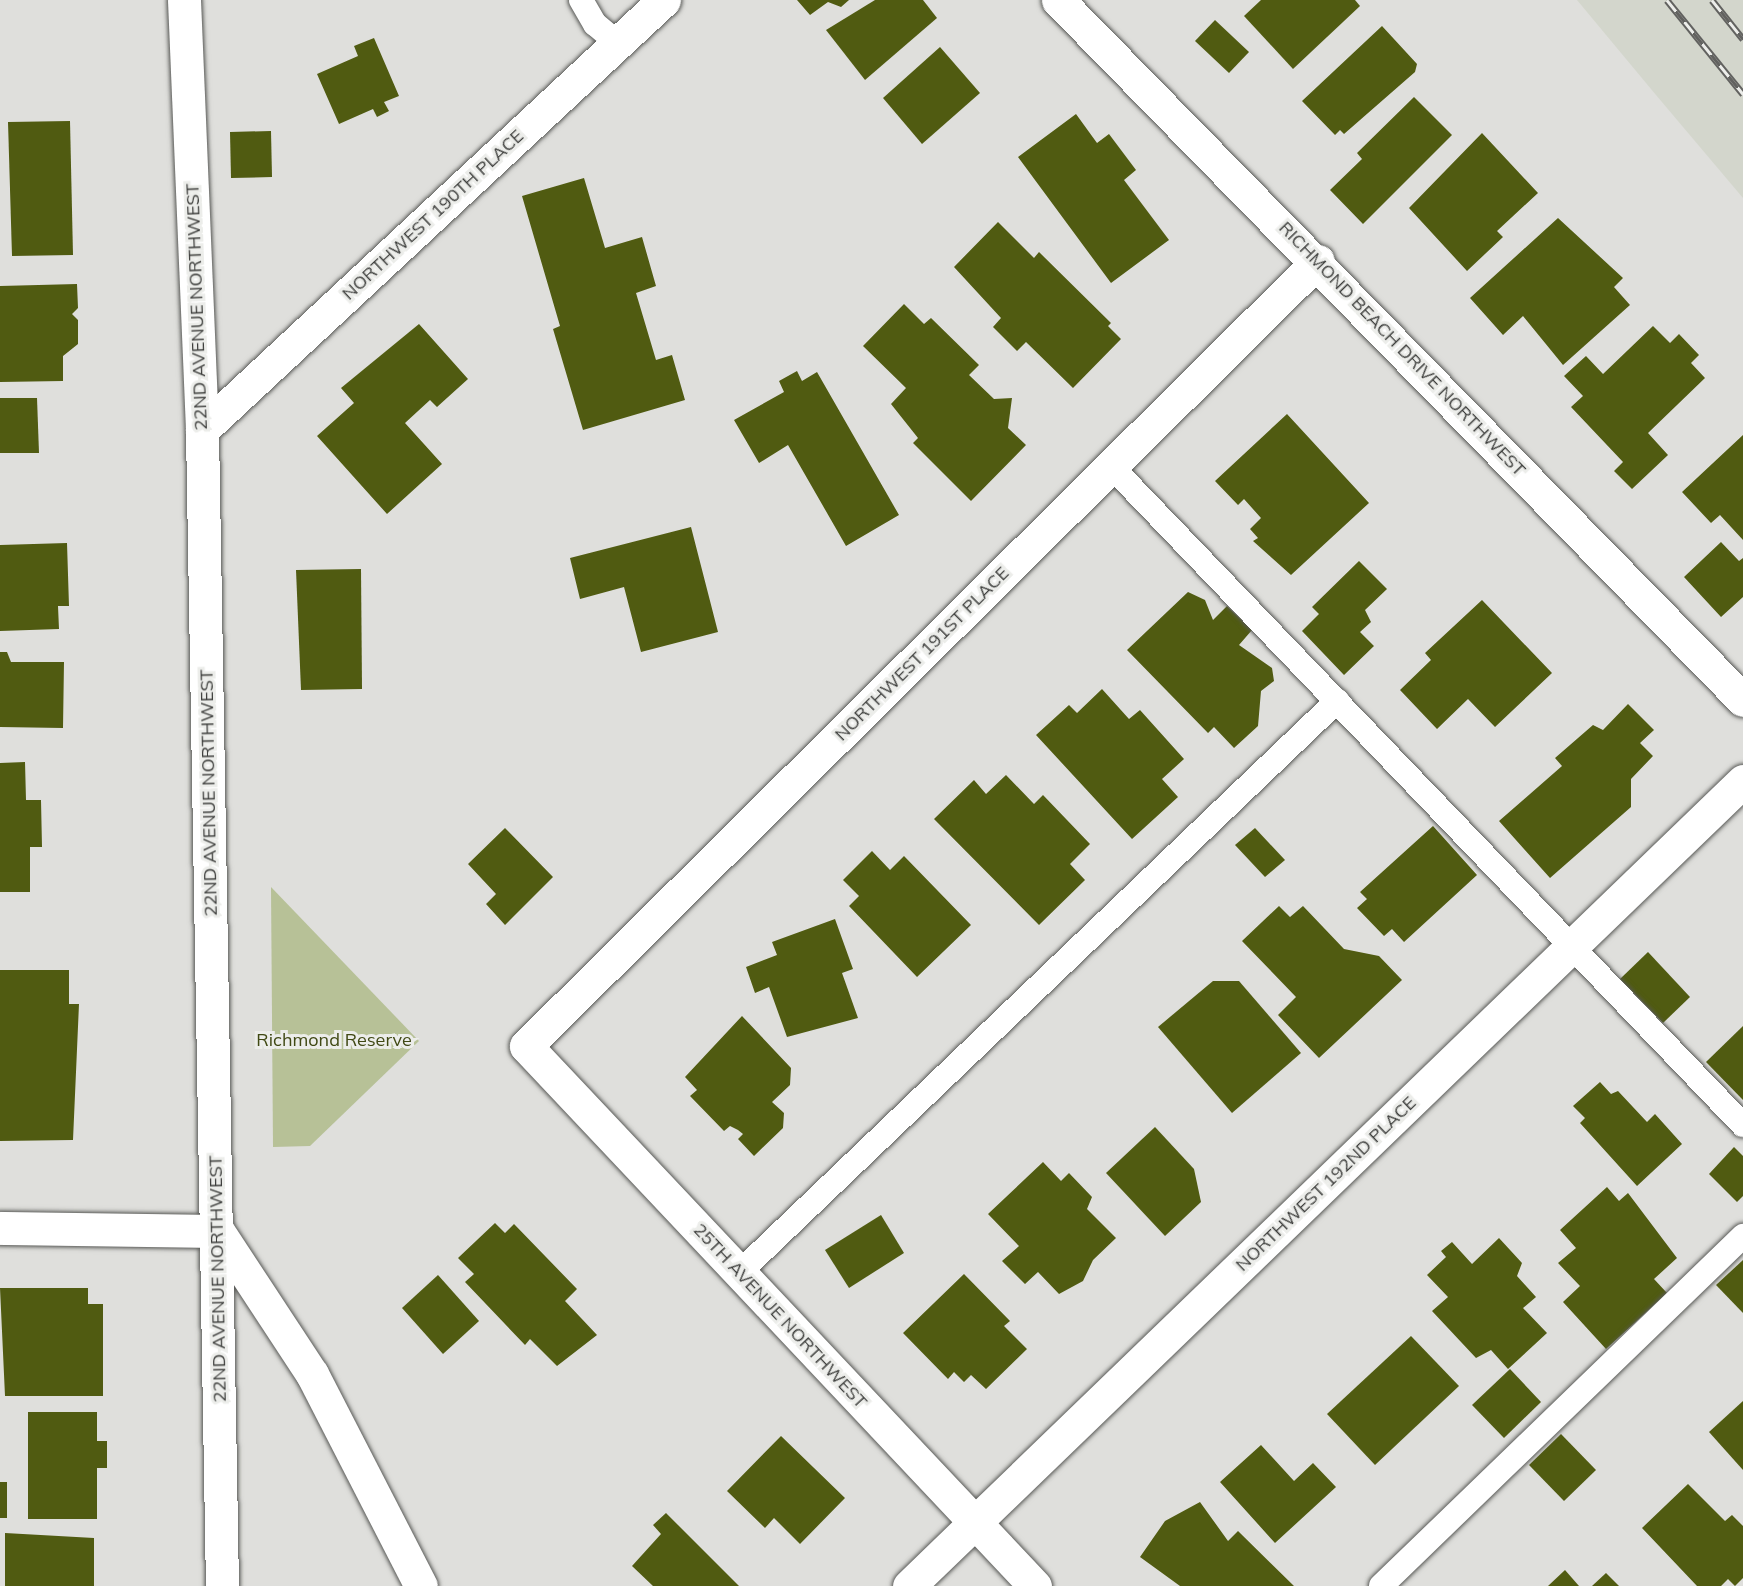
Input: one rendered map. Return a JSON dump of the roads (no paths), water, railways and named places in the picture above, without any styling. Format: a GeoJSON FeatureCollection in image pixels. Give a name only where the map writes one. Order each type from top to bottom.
{"type":"FeatureCollection","features":[{"type":"Feature","properties":{"kind":"street","name":"22ND AVENUE NORTHWEST"},"geometry":{"type":"LineString","coordinates":[[184,0],[202,430],[218,1232],[222,1586]]}},
{"type":"Feature","properties":{"kind":"street","name":"NORTHWEST 190TH PLACE"},"geometry":{"type":"LineString","coordinates":[[202,430],[664,0]]}},
{"type":"Feature","properties":{"kind":"street","name":"RICHMOND BEACH DRIVE NORTHWEST"},"geometry":{"type":"LineString","coordinates":[[1058,0],[1318,261],[1743,700]]}},
{"type":"Feature","properties":{"kind":"street","name":"NORTHWEST 191ST PLACE"},"geometry":{"type":"LineString","coordinates":[[526,1046],[1318,261]]}},
{"type":"Feature","properties":{"kind":"street","name":"NORTHWEST 192ND PLACE"},"geometry":{"type":"LineString","coordinates":[[909,1586],[1743,781]]}},
{"type":"Feature","properties":{"kind":"street","name":"25TH AVENUE NORTHWEST"},"geometry":{"type":"LineString","coordinates":[[526,1046],[1035,1586]]}},
{"type":"Feature","properties":{"kind":"street"},"geometry":{"type":"LineString","coordinates":[[0,1228],[218,1232],[312,1374],[421,1586]]}},
{"type":"Feature","properties":{"kind":"lane"},"geometry":{"type":"LineString","coordinates":[[582,0],[595,24],[618,43]]}},
{"type":"Feature","properties":{"kind":"lane"},"geometry":{"type":"LineString","coordinates":[[1111,466],[1743,1125]]}},
{"type":"Feature","properties":{"kind":"lane"},"geometry":{"type":"LineString","coordinates":[[739,1273],[1337,701]]}},
{"type":"Feature","properties":{"kind":"lane"},"geometry":{"type":"LineString","coordinates":[[1381,1586],[1743,1236]]}},
{"type":"Feature","properties":{"kind":"railway"},"geometry":{"type":"LineString","coordinates":[[1667,0],[1743,94]]}},
{"type":"Feature","properties":{"kind":"railway"},"geometry":{"type":"LineString","coordinates":[[1712,0],[1743,39]]}},
{"type":"Feature","properties":{"kind":"park label","name":"Richmond Reserve"},"geometry":{"type":"Point","coordinates":[334,1040]}}]}
